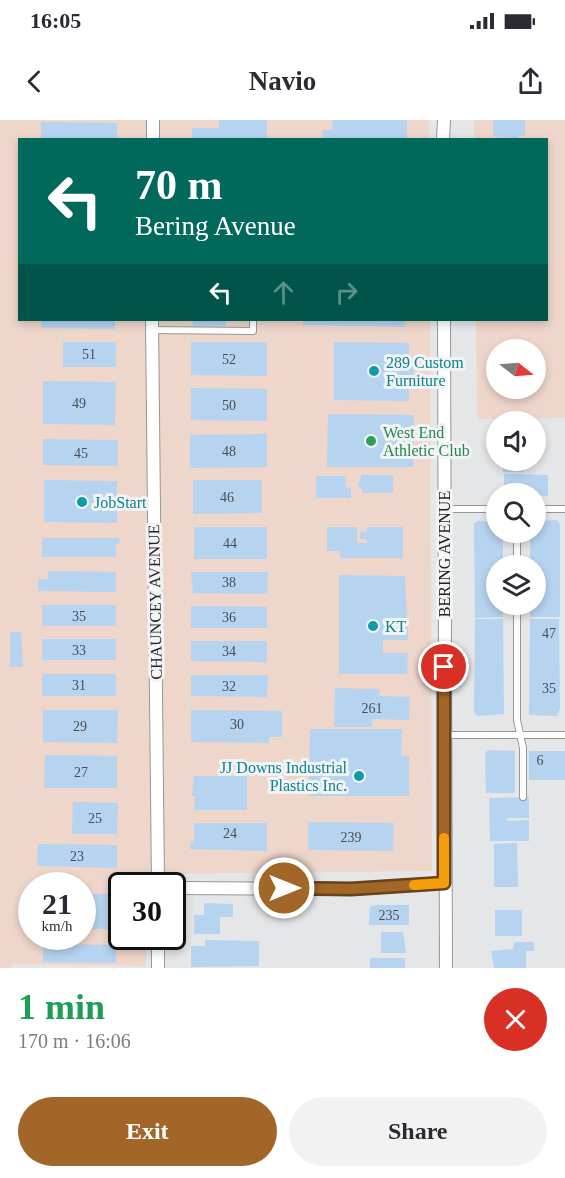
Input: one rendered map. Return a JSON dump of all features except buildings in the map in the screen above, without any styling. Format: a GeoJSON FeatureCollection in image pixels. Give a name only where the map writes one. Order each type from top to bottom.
{"type":"FeatureCollection","features":[{"type":"Feature","properties":{"kind":"street"},"geometry":{"type":"LineString","coordinates":[[153,120],[153,138]]}},
{"type":"Feature","properties":{"kind":"street"},"geometry":{"type":"LineString","coordinates":[[444,120],[444,138]]}},
{"type":"Feature","properties":{"kind":"street","name":"BERING AVENUE"},"geometry":{"type":"LineString","coordinates":[[444,321],[446,968]]}},
{"type":"Feature","properties":{"kind":"street","name":"CHAUNCEY AVENUE"},"geometry":{"type":"LineString","coordinates":[[152,325],[158,872]]}},
{"type":"Feature","properties":{"kind":"street"},"geometry":{"type":"LineString","coordinates":[[186,888],[351,889],[444,883]]}},
{"type":"Feature","properties":{"kind":"street"},"geometry":{"type":"LineString","coordinates":[[158,950],[158,968]]}},
{"type":"Feature","properties":{"kind":"lane"},"geometry":{"type":"LineString","coordinates":[[152,325],[253,332],[253,321]]}},
{"type":"Feature","properties":{"kind":"lane"},"geometry":{"type":"LineString","coordinates":[[444,509],[486,509]]}},
{"type":"Feature","properties":{"kind":"lane"},"geometry":{"type":"LineString","coordinates":[[546,509],[565,509]]}},
{"type":"Feature","properties":{"kind":"lane"},"geometry":{"type":"LineString","coordinates":[[517,615],[517,720],[520,735],[523,797]]}},
{"type":"Feature","properties":{"kind":"lane"},"geometry":{"type":"LineString","coordinates":[[444,735],[565,735]]}},
{"type":"Feature","properties":{"kind":"shaded area"},"geometry":{"type":"Polygon","coordinates":[[[0,120],[429,120],[429,138],[18,138],[18,321],[430,321],[432,871],[186,874],[108,872],[108,950],[146,950],[146,966],[12,964],[12,968],[0,968],[0,120]]]}},
{"type":"Feature","properties":{"kind":"shaded area"},"geometry":{"type":"Polygon","coordinates":[[[474,120],[565,120],[565,418],[546,418],[546,411],[486,411],[486,419],[477,419],[476,321],[548,321],[548,138],[474,138],[474,120]]]}},
{"type":"Feature","properties":{"kind":"slow traffic"},"geometry":{"type":"LineString","coordinates":[[414,885],[444,883],[444,838]]}},
{"type":"Feature","properties":{"kind":"place","name":"289 Custom Furniture"},"geometry":{"type":"Point","coordinates":[374,371]}},
{"type":"Feature","properties":{"kind":"place","name":"West End Athletic Club"},"geometry":{"type":"Point","coordinates":[371,441]}},
{"type":"Feature","properties":{"kind":"place","name":"JobStart"},"geometry":{"type":"Point","coordinates":[82,502]}},
{"type":"Feature","properties":{"kind":"place","name":"KT"},"geometry":{"type":"Point","coordinates":[373,626]}},
{"type":"Feature","properties":{"kind":"place","name":"JJ Downs Industrial Plastics Inc."},"geometry":{"type":"Point","coordinates":[359,776]}},
{"type":"Feature","properties":{"kind":"route"},"geometry":{"type":"LineString","coordinates":[[284,888],[351,889],[444,883],[444,667]]}}]}
